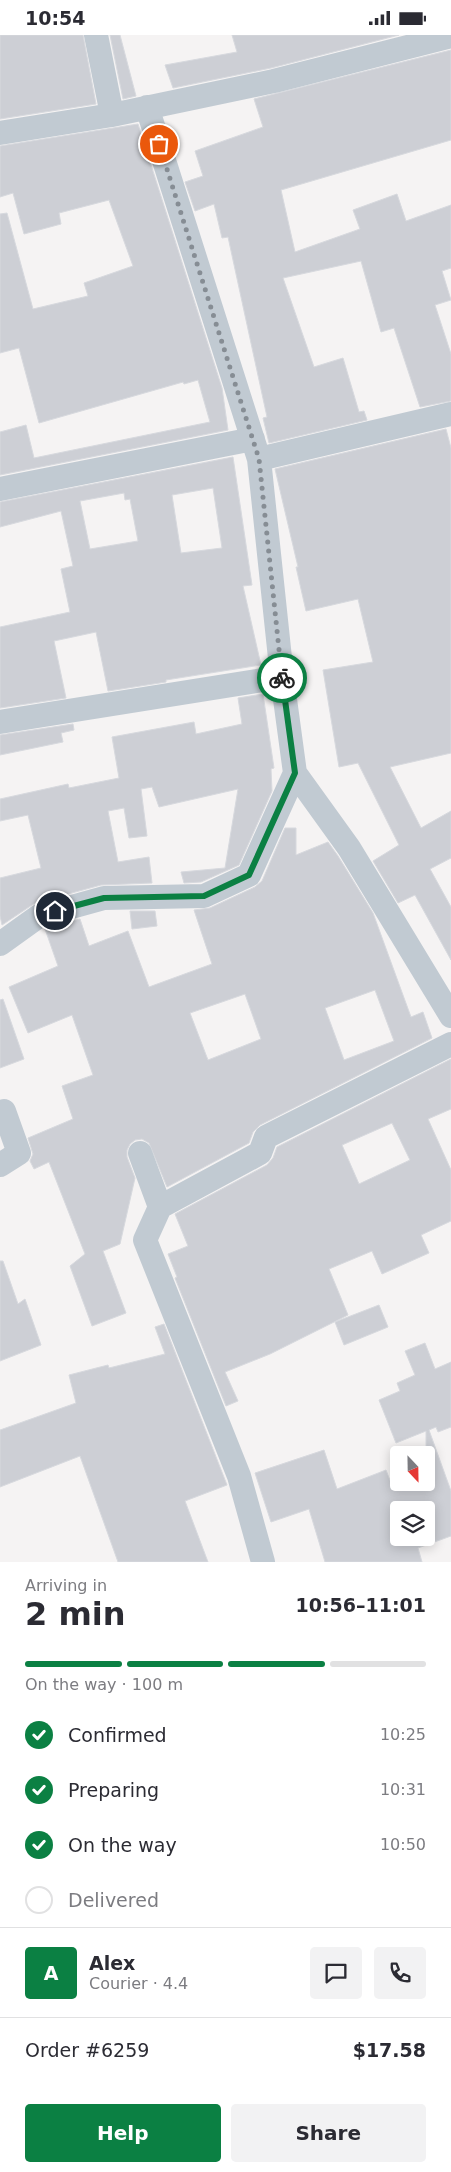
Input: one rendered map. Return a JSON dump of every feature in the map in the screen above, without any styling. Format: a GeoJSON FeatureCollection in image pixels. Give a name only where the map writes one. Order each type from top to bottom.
{"type":"FeatureCollection","features":[{"type":"Feature","properties":{"kind":"street"},"geometry":{"type":"LineString","coordinates":[[96,35],[112,115]]}},
{"type":"Feature","properties":{"kind":"street"},"geometry":{"type":"LineString","coordinates":[[0,133],[112,115],[274,81],[451,36]]}},
{"type":"Feature","properties":{"kind":"street"},"geometry":{"type":"LineString","coordinates":[[147,107],[256,449],[295,773],[349,848],[451,1016]]}},
{"type":"Feature","properties":{"kind":"street"},"geometry":{"type":"LineString","coordinates":[[0,489],[256,449],[451,414]]}},
{"type":"Feature","properties":{"kind":"street"},"geometry":{"type":"LineString","coordinates":[[0,722],[282,677]]}},
{"type":"Feature","properties":{"kind":"street"},"geometry":{"type":"LineString","coordinates":[[0,944],[39,916],[104,898],[204,896],[249,875],[295,773]]}},
{"type":"Feature","properties":{"kind":"street"},"geometry":{"type":"LineString","coordinates":[[263,1562],[239,1476],[145,1240],[160,1207],[260,1153],[266,1137],[451,1044]]}},
{"type":"Feature","properties":{"kind":"street"},"geometry":{"type":"LineString","coordinates":[[0,1165],[19,1153],[4,1111]]}},
{"type":"Feature","properties":{"kind":"street"},"geometry":{"type":"LineString","coordinates":[[140,1153],[160,1207]]}},
{"type":"Feature","properties":{"kind":"building"},"geometry":{"type":"Polygon","coordinates":[[[0,35],[83,35],[96,104],[0,119],[0,35]]]}},
{"type":"Feature","properties":{"kind":"building"},"geometry":{"type":"Polygon","coordinates":[[[110,35],[120,35],[136,96],[123,99],[110,35]]]}},
{"type":"Feature","properties":{"kind":"building"},"geometry":{"type":"Polygon","coordinates":[[[232,35],[399,35],[271,68],[173,88],[165,65],[237,52],[232,35]]]}},
{"type":"Feature","properties":{"kind":"building"},"geometry":{"type":"Polygon","coordinates":[[[451,50],[451,140],[281,190],[295,252],[360,229],[353,210],[397,194],[406,221],[451,205],[451,268],[442,271],[451,300],[435,305],[451,354],[451,401],[420,407],[394,328],[381,332],[361,261],[283,278],[314,367],[343,358],[359,412],[364,411],[367,420],[269,443],[263,418],[267,417],[228,237],[222,238],[214,204],[195,211],[185,182],[203,176],[195,151],[263,127],[254,99],[451,50]]]}},
{"type":"Feature","properties":{"kind":"building"},"geometry":{"type":"Polygon","coordinates":[[[138,124],[222,388],[228,430],[0,475],[0,432],[26,425],[34,458],[210,422],[198,380],[184,384],[183,382],[39,423],[19,348],[0,353],[0,214],[7,213],[33,309],[88,296],[84,283],[133,266],[109,200],[59,213],[61,224],[24,234],[13,193],[0,197],[0,146],[138,124]]]}},
{"type":"Feature","properties":{"kind":"building"},"geometry":{"type":"Polygon","coordinates":[[[446,429],[451,448],[451,753],[390,767],[421,828],[451,811],[451,858],[430,869],[451,907],[451,960],[415,895],[398,903],[373,861],[399,845],[358,763],[339,767],[323,670],[373,662],[358,599],[306,611],[296,567],[298,567],[275,469],[446,429]]]}},
{"type":"Feature","properties":{"kind":"building"},"geometry":{"type":"Polygon","coordinates":[[[233,457],[252,585],[243,586],[261,665],[108,691],[96,632],[54,641],[66,698],[0,708],[0,627],[70,612],[61,569],[73,566],[61,511],[0,527],[0,502],[233,457]],[[213,488],[172,495],[181,553],[222,548],[213,488]],[[124,493],[80,501],[90,549],[138,541],[130,499],[125,500],[124,493]]]}},
{"type":"Feature","properties":{"kind":"building"},"geometry":{"type":"Polygon","coordinates":[[[263,694],[274,768],[271,769],[272,791],[239,865],[201,882],[184,883],[181,872],[225,868],[238,789],[159,807],[152,787],[141,789],[147,836],[129,838],[124,808],[108,811],[118,862],[149,857],[152,883],[101,885],[35,903],[2,925],[0,916],[0,878],[41,868],[28,815],[0,821],[0,799],[68,784],[69,788],[119,778],[112,737],[194,722],[196,734],[242,724],[238,698],[263,694]]]}},
{"type":"Feature","properties":{"kind":"building"},"geometry":{"type":"Polygon","coordinates":[[[73,724],[74,730],[61,733],[63,742],[0,755],[0,735],[73,724]]]}},
{"type":"Feature","properties":{"kind":"building"},"geometry":{"type":"Polygon","coordinates":[[[285,828],[296,828],[296,855],[328,842],[373,913],[411,1017],[423,1012],[432,1038],[260,1125],[253,1132],[249,1143],[167,1187],[149,1143],[142,1139],[135,1140],[130,1144],[127,1150],[127,1157],[135,1178],[120,1244],[103,1251],[126,1313],[92,1326],[70,1266],[85,1254],[49,1162],[34,1169],[30,1161],[33,1154],[28,1138],[73,1119],[62,1086],[93,1075],[72,1015],[28,1033],[9,987],[58,966],[45,929],[80,919],[89,946],[128,931],[149,987],[212,964],[194,910],[210,908],[255,887],[262,881],[285,828]],[[375,990],[325,1008],[344,1060],[394,1041],[375,990]],[[245,994],[190,1013],[208,1060],[261,1039],[245,994]]]}},
{"type":"Feature","properties":{"kind":"building"},"geometry":{"type":"Polygon","coordinates":[[[130,911],[155,911],[157,926],[132,929],[130,911]]]}},
{"type":"Feature","properties":{"kind":"building"},"geometry":{"type":"Polygon","coordinates":[[[3,999],[24,1059],[0,1068],[0,1000],[3,999]]]}},
{"type":"Feature","properties":{"kind":"building"},"geometry":{"type":"Polygon","coordinates":[[[451,1059],[451,1109],[428,1119],[451,1170],[451,1221],[421,1235],[429,1253],[382,1274],[372,1251],[329,1269],[348,1315],[270,1354],[225,1372],[238,1401],[226,1406],[175,1278],[177,1277],[168,1254],[188,1246],[175,1214],[267,1165],[273,1158],[277,1147],[451,1059]],[[392,1123],[342,1145],[359,1184],[410,1160],[392,1123]]]}},
{"type":"Feature","properties":{"kind":"building"},"geometry":{"type":"Polygon","coordinates":[[[0,1261],[3,1261],[18,1304],[25,1299],[41,1345],[0,1361],[0,1261]]]}},
{"type":"Feature","properties":{"kind":"building"},"geometry":{"type":"Polygon","coordinates":[[[379,1305],[388,1327],[344,1345],[335,1322],[379,1305]]]}},
{"type":"Feature","properties":{"kind":"building"},"geometry":{"type":"Polygon","coordinates":[[[164,1324],[227,1485],[185,1501],[208,1562],[118,1562],[80,1456],[0,1487],[0,1430],[76,1403],[69,1375],[108,1365],[109,1368],[165,1354],[155,1327],[164,1324]]]}},
{"type":"Feature","properties":{"kind":"building"},"geometry":{"type":"Polygon","coordinates":[[[425,1343],[435,1369],[451,1362],[451,1427],[438,1432],[436,1427],[429,1430],[435,1446],[426,1446],[426,1431],[396,1443],[379,1400],[400,1391],[397,1383],[415,1375],[405,1351],[425,1343]]]}},
{"type":"Feature","properties":{"kind":"building"},"geometry":{"type":"Polygon","coordinates":[[[435,1447],[451,1491],[451,1536],[435,1542],[435,1501],[390,1501],[390,1546],[424,1546],[418,1548],[422,1562],[325,1562],[309,1509],[271,1522],[255,1473],[324,1450],[337,1489],[386,1470],[390,1480],[390,1491],[435,1491],[435,1447]]]}},
{"type":"Feature","properties":{"kind":"way so far"},"geometry":{"type":"LineString","coordinates":[[159,144],[259,459],[282,678]]}},
{"type":"Feature","properties":{"kind":"route"},"geometry":{"type":"LineString","coordinates":[[55,911],[104,898],[204,896],[249,875],[295,773],[282,678]]}}]}
